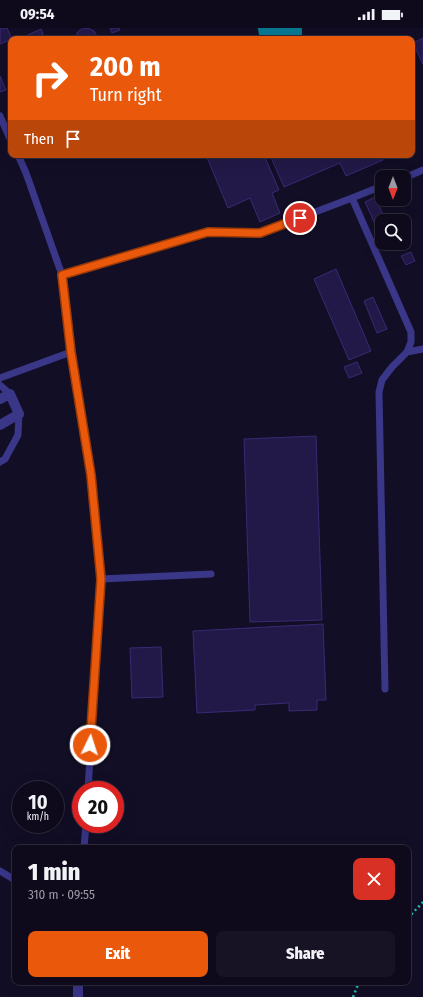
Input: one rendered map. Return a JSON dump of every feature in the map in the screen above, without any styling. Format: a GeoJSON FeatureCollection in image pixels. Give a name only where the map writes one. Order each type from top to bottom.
{"type":"FeatureCollection","features":[{"type":"Feature","properties":{"kind":"street"},"geometry":{"type":"LineString","coordinates":[[0,399],[10,394],[19,414],[0,425]]}},
{"type":"Feature","properties":{"kind":"street"},"geometry":{"type":"LineString","coordinates":[[78,985],[78,997]]}},
{"type":"Feature","properties":{"kind":"lane"},"geometry":{"type":"LineString","coordinates":[[0,116],[8,134]]}},
{"type":"Feature","properties":{"kind":"lane"},"geometry":{"type":"LineString","coordinates":[[19,158],[62,275],[71,352],[91,475],[101,579],[89,781]]}},
{"type":"Feature","properties":{"kind":"lane"},"geometry":{"type":"LineString","coordinates":[[411,175],[423,170]]}},
{"type":"Feature","properties":{"kind":"lane"},"geometry":{"type":"LineString","coordinates":[[62,275],[208,232],[260,233],[375,189]]}},
{"type":"Feature","properties":{"kind":"lane"},"geometry":{"type":"LineString","coordinates":[[352,198],[411,332],[411,342],[407,352],[382,380],[379,392],[385,689]]}},
{"type":"Feature","properties":{"kind":"lane"},"geometry":{"type":"LineString","coordinates":[[407,352],[423,349]]}},
{"type":"Feature","properties":{"kind":"lane"},"geometry":{"type":"LineString","coordinates":[[0,378],[71,352]]}},
{"type":"Feature","properties":{"kind":"lane"},"geometry":{"type":"LineString","coordinates":[[0,385],[10,394]]}},
{"type":"Feature","properties":{"kind":"lane"},"geometry":{"type":"LineString","coordinates":[[0,462],[5,459],[18,435],[19,414]]}},
{"type":"Feature","properties":{"kind":"lane"},"geometry":{"type":"LineString","coordinates":[[101,579],[211,574]]}},
{"type":"Feature","properties":{"kind":"lane"},"geometry":{"type":"LineString","coordinates":[[84,845],[85,833]]}},
{"type":"Feature","properties":{"kind":"lane"},"geometry":{"type":"LineString","coordinates":[[0,871],[12,878]]}},
{"type":"Feature","properties":{"kind":"path"},"geometry":{"type":"LineString","coordinates":[[411,915],[423,902]]}},
{"type":"Feature","properties":{"kind":"path"},"geometry":{"type":"LineString","coordinates":[[353,997],[358,985]]}},
{"type":"Feature","properties":{"kind":"building"},"geometry":{"type":"Polygon","coordinates":[[[0,28],[7,28],[11,36],[8,36],[8,41],[0,44],[0,28]]]}},
{"type":"Feature","properties":{"kind":"building"},"geometry":{"type":"Polygon","coordinates":[[[84,28],[90,29],[94,31],[97,36],[76,36],[80,30],[84,28]]]}},
{"type":"Feature","properties":{"kind":"building"},"geometry":{"type":"Polygon","coordinates":[[[110,28],[119,28],[120,30],[112,33],[110,28]]]}},
{"type":"Feature","properties":{"kind":"building"},"geometry":{"type":"Polygon","coordinates":[[[41,29],[44,36],[26,36],[41,29]]]}},
{"type":"Feature","properties":{"kind":"building"},"geometry":{"type":"Polygon","coordinates":[[[423,38],[423,64],[415,47],[415,42],[423,38]]]}},
{"type":"Feature","properties":{"kind":"building"},"geometry":{"type":"Polygon","coordinates":[[[0,76],[6,90],[0,92],[0,76]]]}},
{"type":"Feature","properties":{"kind":"building"},"geometry":{"type":"Polygon","coordinates":[[[207,158],[265,158],[279,190],[272,193],[280,213],[260,222],[250,198],[228,208],[207,158]]]}},
{"type":"Feature","properties":{"kind":"building"},"geometry":{"type":"Polygon","coordinates":[[[271,158],[382,158],[383,160],[346,176],[340,163],[284,187],[271,158]]]}},
{"type":"Feature","properties":{"kind":"building"},"geometry":{"type":"Polygon","coordinates":[[[375,197],[375,206],[379,206],[383,214],[375,214],[375,224],[365,202],[375,197]]]}},
{"type":"Feature","properties":{"kind":"building"},"geometry":{"type":"Polygon","coordinates":[[[411,252],[415,261],[406,265],[401,256],[411,252]]]}},
{"type":"Feature","properties":{"kind":"building"},"geometry":{"type":"Polygon","coordinates":[[[336,269],[371,351],[349,360],[314,279],[336,269]]]}},
{"type":"Feature","properties":{"kind":"building"},"geometry":{"type":"Polygon","coordinates":[[[373,297],[387,329],[377,333],[364,301],[373,297]]]}},
{"type":"Feature","properties":{"kind":"building"},"geometry":{"type":"Polygon","coordinates":[[[357,362],[362,373],[349,378],[344,367],[357,362]]]}},
{"type":"Feature","properties":{"kind":"building"},"geometry":{"type":"Polygon","coordinates":[[[316,436],[322,620],[250,622],[244,439],[316,436]]]}},
{"type":"Feature","properties":{"kind":"building"},"geometry":{"type":"Polygon","coordinates":[[[323,624],[326,700],[317,700],[317,710],[289,711],[289,703],[255,705],[255,710],[197,713],[193,631],[323,624]]]}},
{"type":"Feature","properties":{"kind":"building"},"geometry":{"type":"Polygon","coordinates":[[[161,647],[163,697],[132,698],[130,648],[161,647]]]}},
{"type":"Feature","properties":{"kind":"taxiway"},"geometry":{"type":"LineString","coordinates":[[279,28],[281,32]]}},
{"type":"Feature","properties":{"kind":"route"},"geometry":{"type":"LineString","coordinates":[[90,745],[101,579],[91,475],[71,352],[62,275],[208,232],[260,233],[300,218]]}}]}
